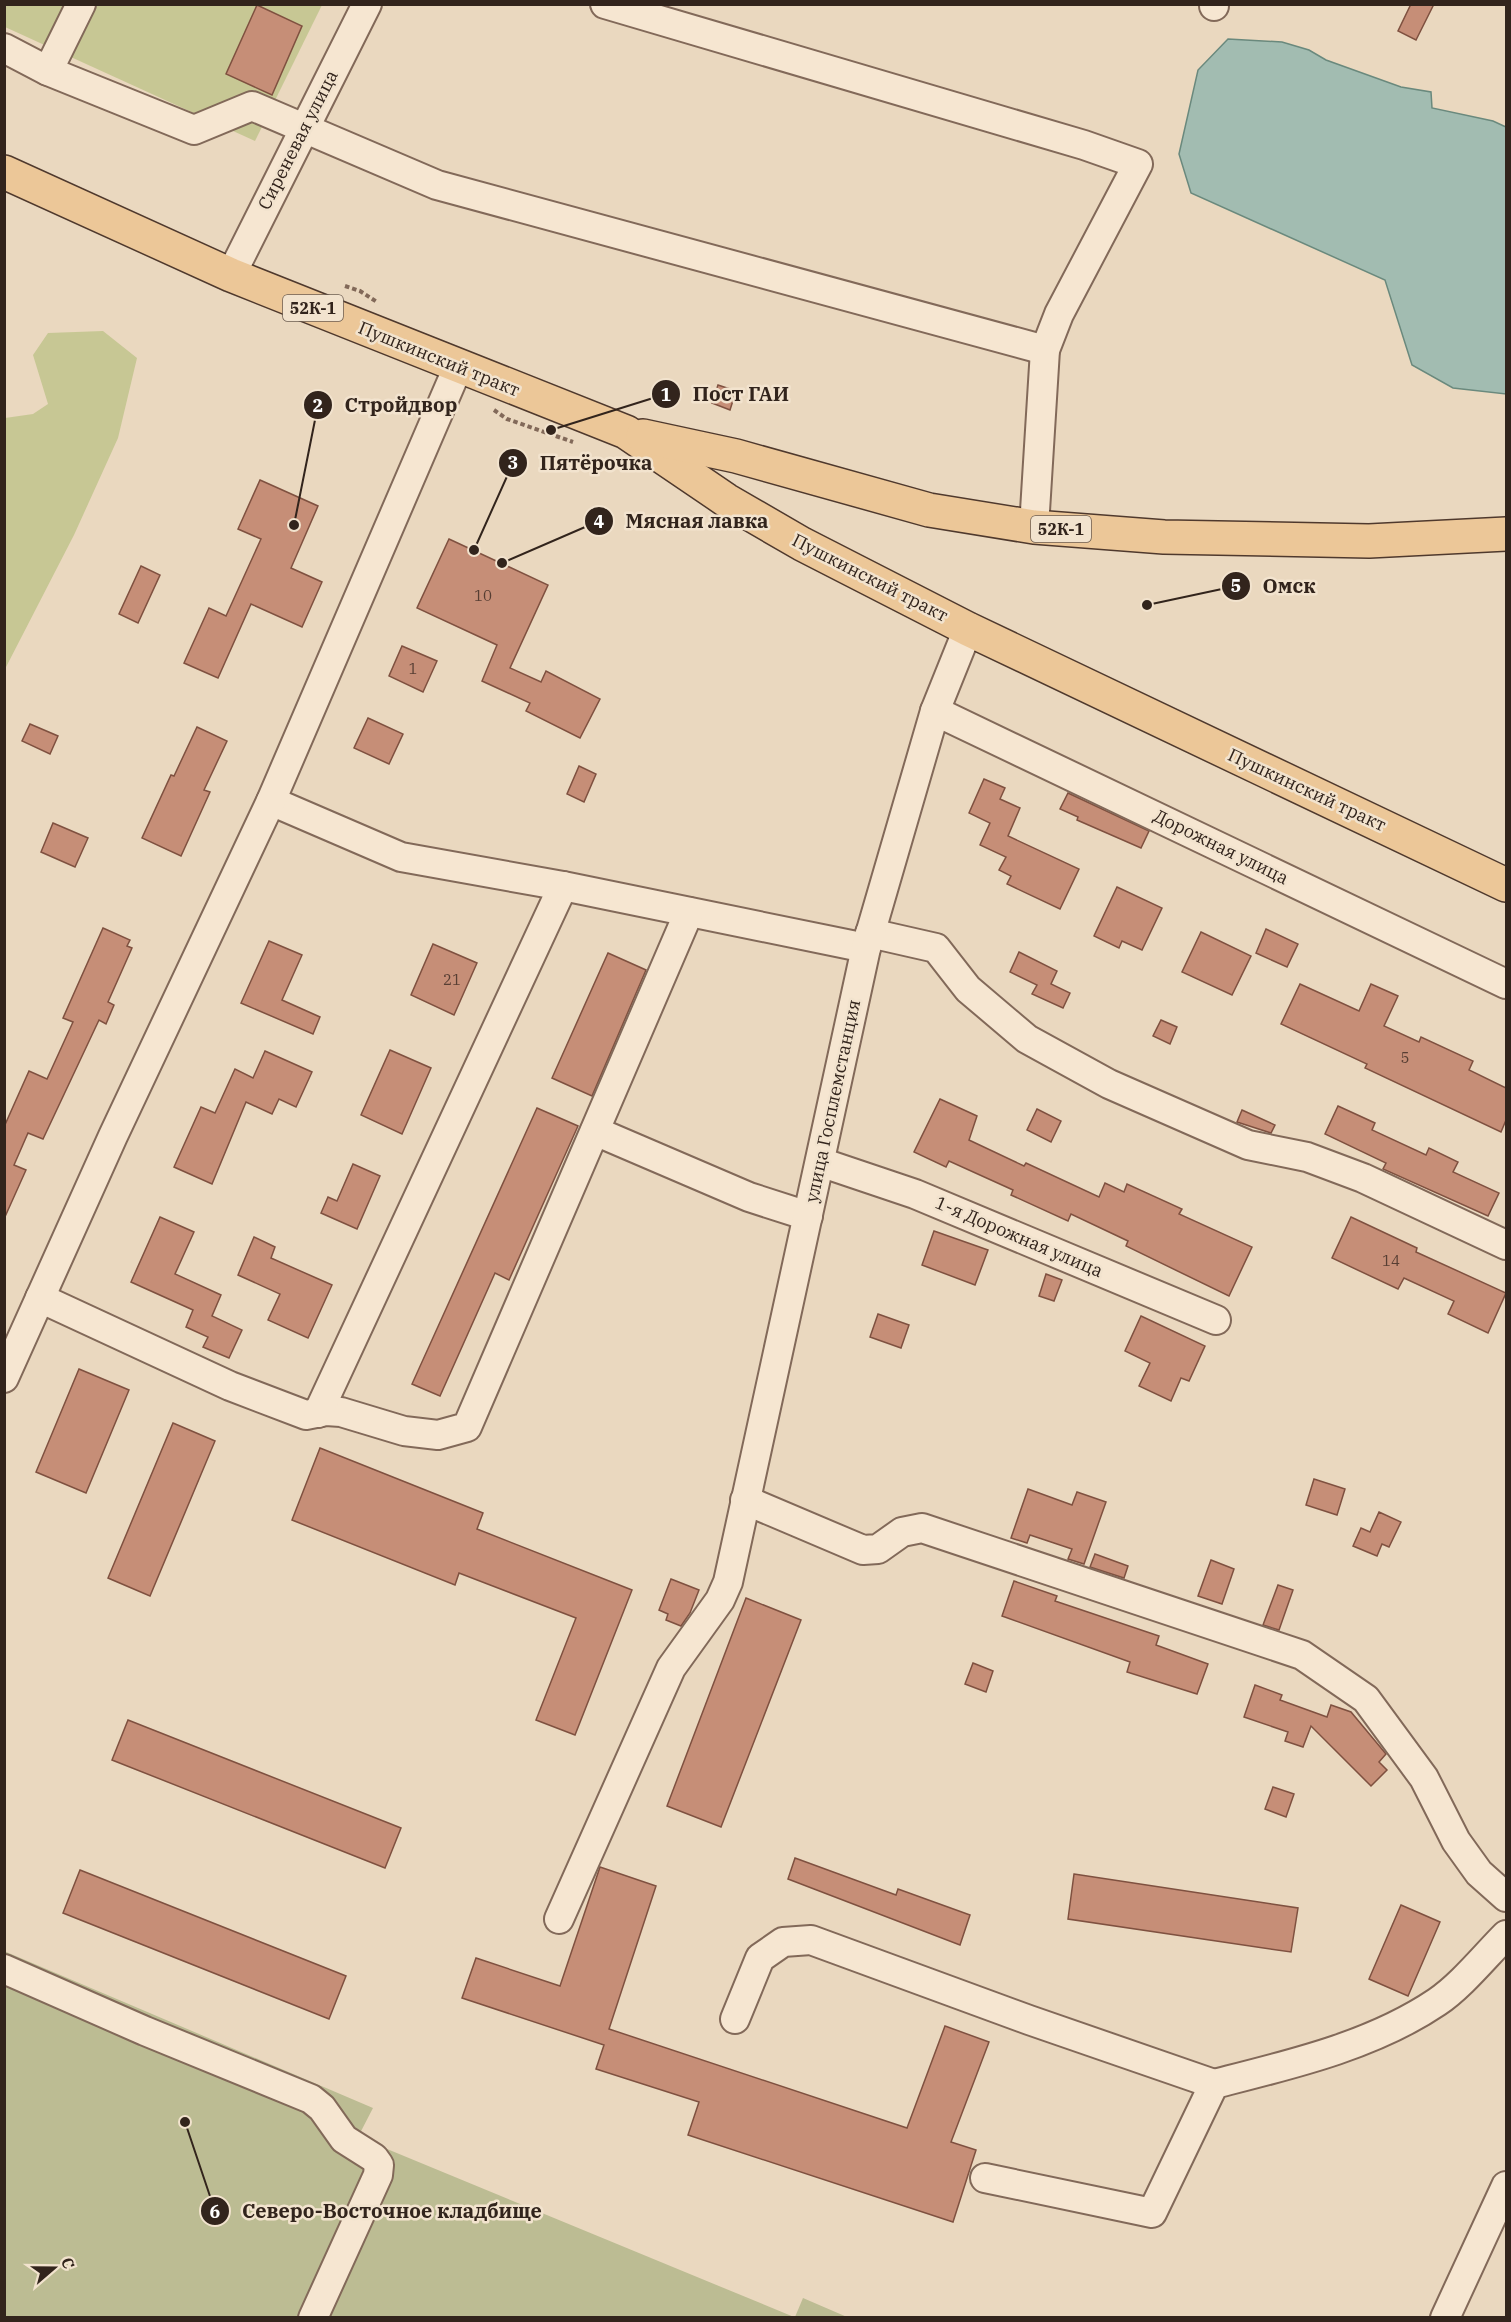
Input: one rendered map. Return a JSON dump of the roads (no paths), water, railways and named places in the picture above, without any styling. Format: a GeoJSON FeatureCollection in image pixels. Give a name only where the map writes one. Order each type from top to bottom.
{"type":"FeatureCollection","features":[{"type":"Feature","properties":{"kind":"main road","name":"Пушкинский тракт"},"geometry":{"type":"LineString","coordinates":[[4,172],[231,275],[626,432],[726,500],[801,544],[968,629],[1506,885]]}},
{"type":"Feature","properties":{"kind":"main road","name":"52К-1"},"geometry":{"type":"LineString","coordinates":[[626,432],[736,456],[929,510],[1034,527],[1164,537],[1369,541],[1506,534]]}},
{"type":"Feature","properties":{"kind":"street"},"geometry":{"type":"LineString","coordinates":[[48,71],[81,4]]}},
{"type":"Feature","properties":{"kind":"street","name":"Сиреневая улица"},"geometry":{"type":"LineString","coordinates":[[231,275],[367,4]]}},
{"type":"Feature","properties":{"kind":"street"},"geometry":{"type":"LineString","coordinates":[[605,4],[1084,145],[1138,164],[1059,314],[1045,350],[1034,527]]}},
{"type":"Feature","properties":{"kind":"street"},"geometry":{"type":"LineString","coordinates":[[4,48],[48,71],[194,130],[252,106],[303,130],[437,185],[1045,350]]}},
{"type":"Feature","properties":{"kind":"street"},"geometry":{"type":"LineString","coordinates":[[4,1378],[113,1136],[271,801],[458,367]]}},
{"type":"Feature","properties":{"kind":"street","name":"улица Госплемстанция"},"geometry":{"type":"LineString","coordinates":[[559,1919],[671,1668],[711,1614],[728,1582],[868,941],[935,711],[968,629]]}},
{"type":"Feature","properties":{"kind":"street","name":"Дорожная улица"},"geometry":{"type":"LineString","coordinates":[[935,711],[1506,984]]}},
{"type":"Feature","properties":{"kind":"street"},"geometry":{"type":"LineString","coordinates":[[271,801],[401,857],[689,912],[868,941],[936,948],[968,988],[1027,1039],[1109,1084],[1248,1145],[1307,1157],[1363,1179],[1506,1245]]}},
{"type":"Feature","properties":{"kind":"street"},"geometry":{"type":"LineString","coordinates":[[318,1413],[562,886]]}},
{"type":"Feature","properties":{"kind":"street"},"geometry":{"type":"LineString","coordinates":[[40,1298],[230,1386],[306,1415],[341,1412],[404,1431],[438,1435],[467,1427],[689,912]]}},
{"type":"Feature","properties":{"kind":"street"},"geometry":{"type":"LineString","coordinates":[[595,1131],[749,1197],[808,1216]]}},
{"type":"Feature","properties":{"kind":"street","name":"1-я Дорожная улица"},"geometry":{"type":"LineString","coordinates":[[820,1162],[915,1194],[1216,1320]]}},
{"type":"Feature","properties":{"kind":"street"},"geometry":{"type":"LineString","coordinates":[[745,1500],[863,1550],[878,1549],[902,1533],[922,1528],[1302,1655],[1366,1698],[1424,1778],[1456,1841],[1479,1873],[1506,1897]]}},
{"type":"Feature","properties":{"kind":"street"},"geometry":{"type":"LineString","coordinates":[[735,2019],[760,1958],[783,1942],[811,1940],[1029,2020],[1214,2084],[1289,2065],[1381,2032],[1438,2001],[1506,1935]]}},
{"type":"Feature","properties":{"kind":"street"},"geometry":{"type":"LineString","coordinates":[[4,1969],[145,2031],[311,2099],[322,2108],[344,2139],[374,2158],[379,2165],[378,2175],[313,2318]]}},
{"type":"Feature","properties":{"kind":"street"},"geometry":{"type":"LineString","coordinates":[[985,2178],[1152,2213],[1214,2084]]}},
{"type":"Feature","properties":{"kind":"street"},"geometry":{"type":"LineString","coordinates":[[1445,2318],[1506,2186]]}},
{"type":"Feature","properties":{"kind":"place","name":"Пост ГАИ"},"geometry":{"type":"Point","coordinates":[551,430]}},
{"type":"Feature","properties":{"kind":"place","name":"Стройдвор"},"geometry":{"type":"Point","coordinates":[294,525]}},
{"type":"Feature","properties":{"kind":"place","name":"Пятёрочка"},"geometry":{"type":"Point","coordinates":[474,550]}},
{"type":"Feature","properties":{"kind":"place","name":"Мясная лавка"},"geometry":{"type":"Point","coordinates":[502,563]}},
{"type":"Feature","properties":{"kind":"place","name":"Омск"},"geometry":{"type":"Point","coordinates":[1147,605]}},
{"type":"Feature","properties":{"kind":"place","name":"Северо-Восточное кладбище"},"geometry":{"type":"Point","coordinates":[185,2122]}}]}
